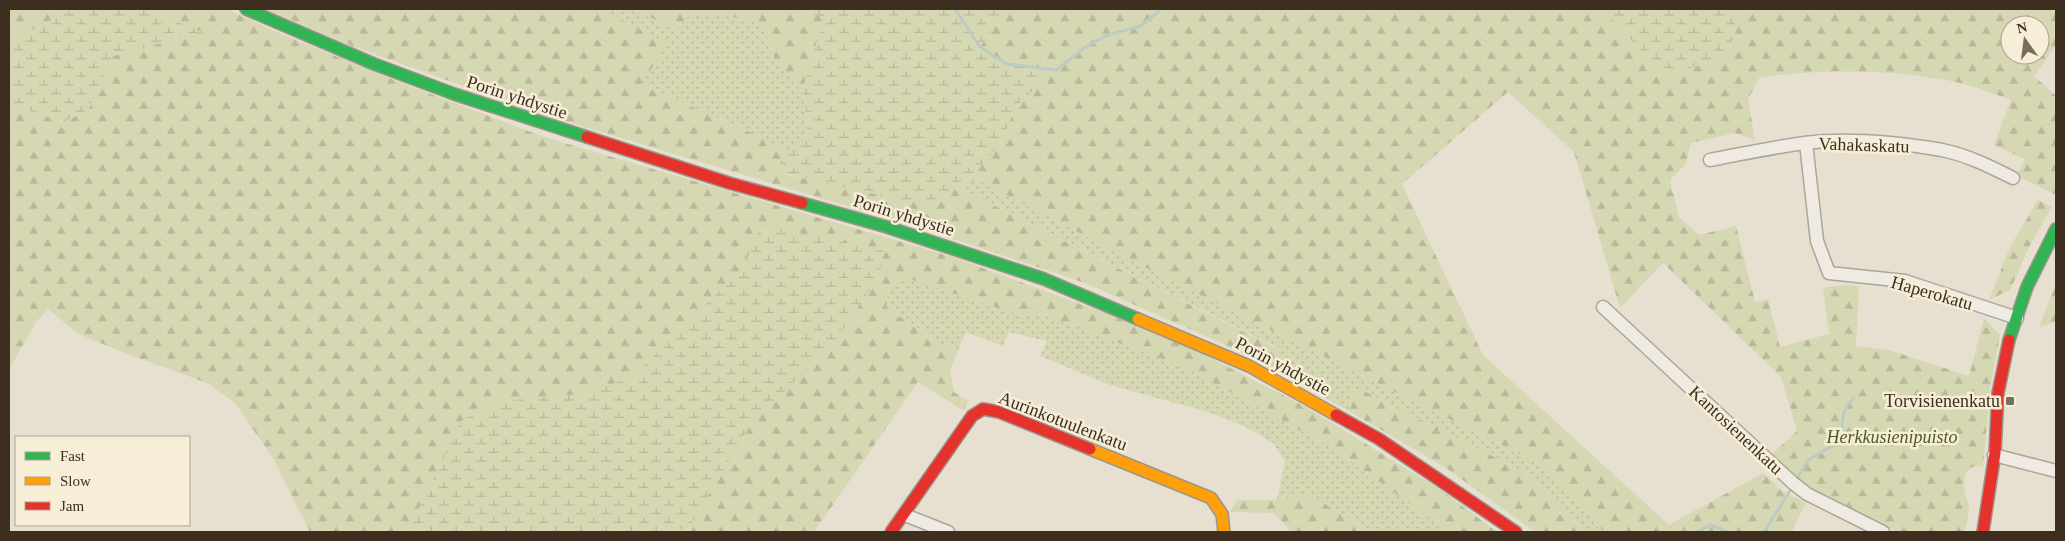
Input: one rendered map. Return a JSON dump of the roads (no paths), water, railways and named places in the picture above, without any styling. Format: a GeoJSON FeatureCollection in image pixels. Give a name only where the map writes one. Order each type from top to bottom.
{"type":"FeatureCollection","features":[{"type":"Feature","properties":{"kind":"main road","name":"Porin yhdystie"},"geometry":{"type":"LineString","coordinates":[[246,9],[374,64],[498,109],[729,183],[887,227],[1044,279],[1250,366],[1379,439],[1516,532]]}},
{"type":"Feature","properties":{"kind":"main road"},"geometry":{"type":"LineString","coordinates":[[1983,532],[1994,455],[1998,394],[2003,365],[2016,318],[2033,272],[2056,229]]}},
{"type":"Feature","properties":{"kind":"main road","name":"Aurinkotuulenkatu"},"geometry":{"type":"LineString","coordinates":[[891,532],[905,515],[972,416],[983,409],[999,412],[1211,498],[1220,507],[1223,516],[1224,532]]}},
{"type":"Feature","properties":{"kind":"street","name":"Vahakaskatu"},"geometry":{"type":"LineString","coordinates":[[1710,160],[1806,143],[1844,142],[1880,144],[1943,151],[1986,164],[2013,178]]}},
{"type":"Feature","properties":{"kind":"street","name":"Haperokatu"},"geometry":{"type":"LineString","coordinates":[[1806,143],[1817,241],[1829,273],[1905,281],[2016,318]]}},
{"type":"Feature","properties":{"kind":"street","name":"Kantosienenkatu"},"geometry":{"type":"LineString","coordinates":[[1603,307],[1793,483],[1807,494],[1883,532]]}},
{"type":"Feature","properties":{"kind":"street"},"geometry":{"type":"LineString","coordinates":[[1994,455],[2056,471]]}},
{"type":"Feature","properties":{"kind":"street"},"geometry":{"type":"LineString","coordinates":[[905,515],[948,532]]}},
{"type":"Feature","properties":{"kind":"waterway"},"geometry":{"type":"LineString","coordinates":[[955,9],[980,47],[1007,64],[1056,70],[1087,46],[1108,35],[1141,26],[1161,9]]}},
{"type":"Feature","properties":{"kind":"waterway"},"geometry":{"type":"LineString","coordinates":[[1796,480],[1808,460],[1843,440],[1844,412],[1854,398]]}},
{"type":"Feature","properties":{"kind":"waterway"},"geometry":{"type":"LineString","coordinates":[[1764,532],[1793,486]]}},
{"type":"Feature","properties":{"kind":"waterway"},"geometry":{"type":"LineString","coordinates":[[1697,532],[1710,525],[1729,532]]}},
{"type":"Feature","properties":{"kind":"place","name":"Torvisienenkatu"},"geometry":{"type":"Point","coordinates":[2010,401]}},
{"type":"Feature","properties":{"kind":"park label","name":"Herkkusienipuisto"},"geometry":{"type":"Point","coordinates":[1892,437]}}]}
